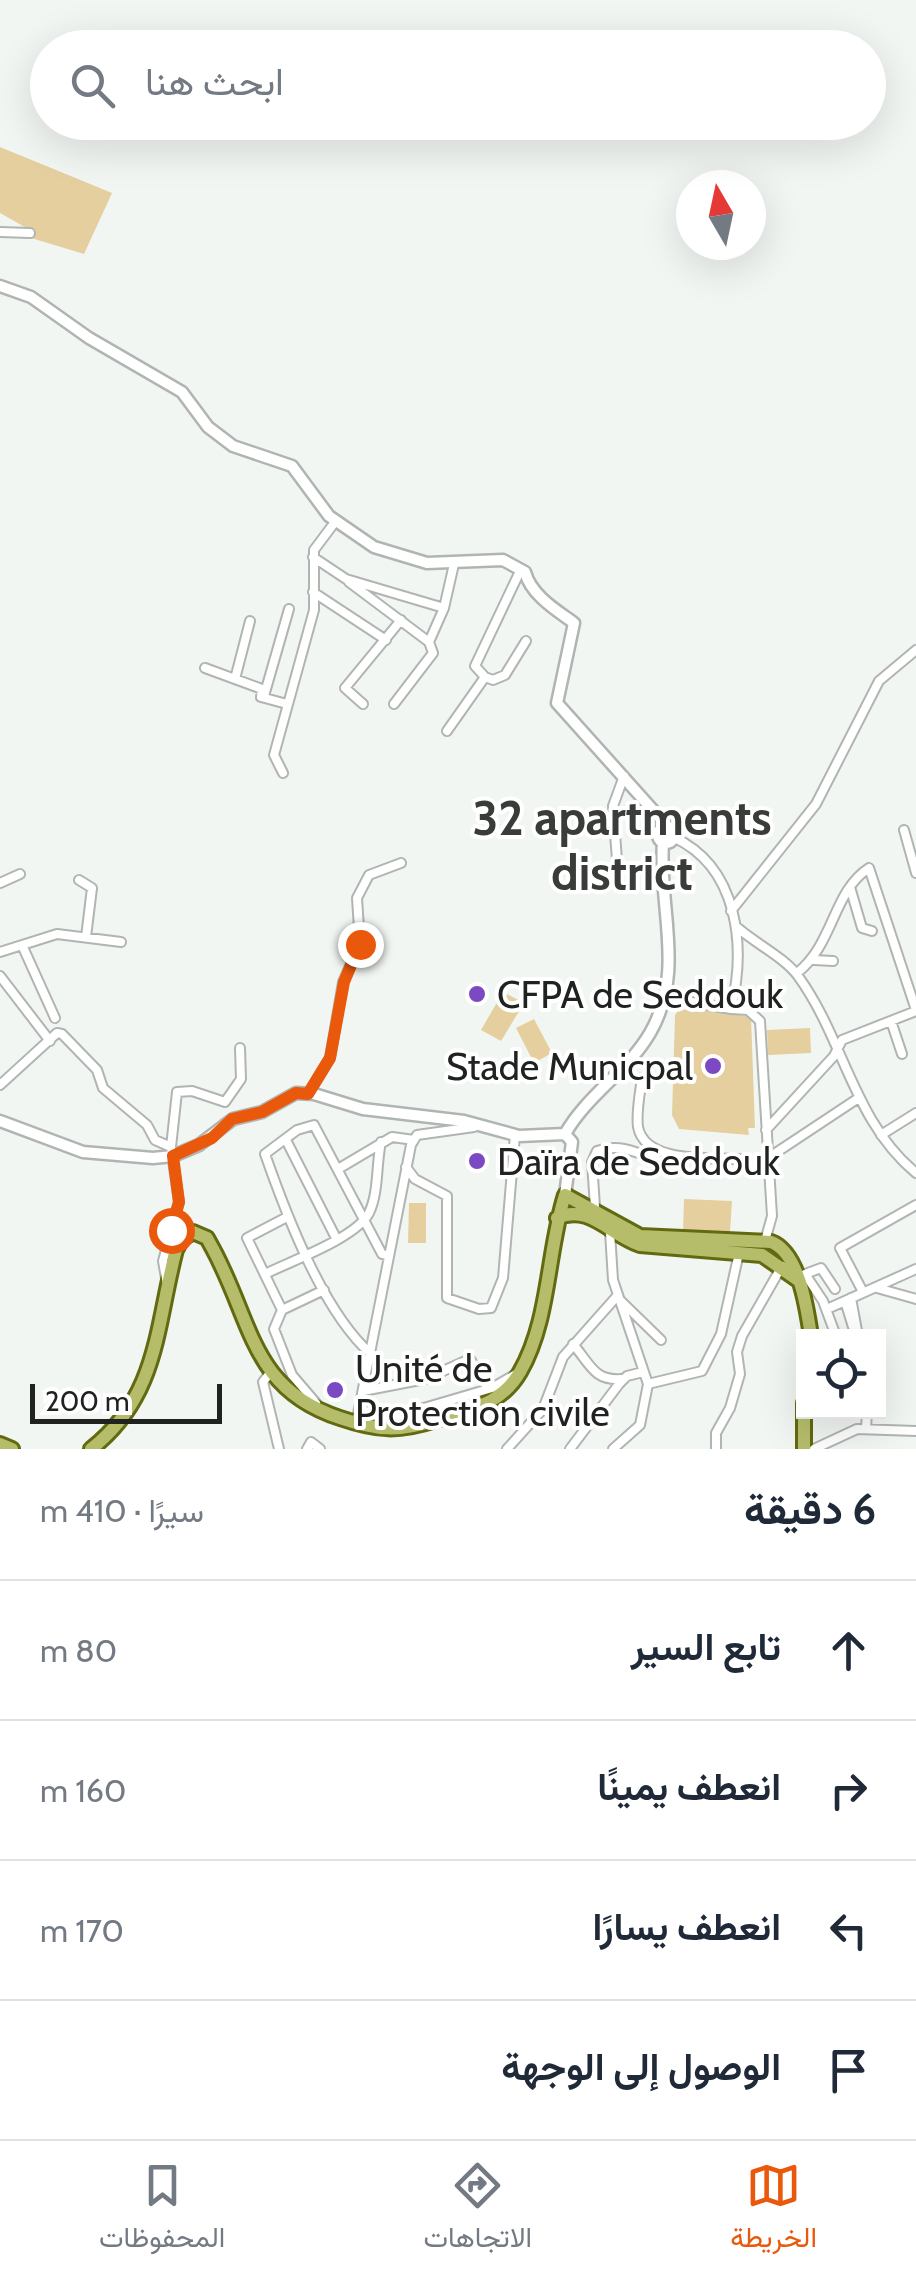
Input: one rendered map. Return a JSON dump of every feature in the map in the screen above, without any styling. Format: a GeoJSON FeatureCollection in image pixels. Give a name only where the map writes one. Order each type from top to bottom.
{"type":"FeatureCollection","features":[{"type":"Feature","properties":{"kind":"main road"},"geometry":{"type":"LineString","coordinates":[[91,1449],[119,1420],[151,1369],[167,1284],[182,1238],[193,1232],[202,1234],[236,1293],[270,1373],[301,1403],[390,1432],[416,1428],[492,1402],[520,1372],[538,1326],[565,1195],[595,1207],[640,1236],[773,1254],[801,1277],[810,1329]]}},
{"type":"Feature","properties":{"kind":"main road"},"geometry":{"type":"LineString","coordinates":[[558,1218],[577,1211],[610,1232],[659,1248],[773,1254]]}},
{"type":"Feature","properties":{"kind":"main road"},"geometry":{"type":"LineString","coordinates":[[804,1449],[806,1419]]}},
{"type":"Feature","properties":{"kind":"main road"},"geometry":{"type":"LineString","coordinates":[[0,1444],[12,1449]]}},
{"type":"Feature","properties":{"kind":"street"},"geometry":{"type":"LineString","coordinates":[[0,232],[30,233]]}},
{"type":"Feature","properties":{"kind":"street"},"geometry":{"type":"LineString","coordinates":[[2,288],[31,297],[89,338],[182,392],[208,428],[233,446],[292,466],[335,522],[391,555],[454,564],[503,560],[521,569],[550,606],[574,624],[556,704],[625,775],[665,831],[711,863],[738,928],[737,985],[732,1010]]}},
{"type":"Feature","properties":{"kind":"street"},"geometry":{"type":"LineString","coordinates":[[283,774],[274,755],[308,638],[313,557],[335,522]]}},
{"type":"Feature","properties":{"kind":"street"},"geometry":{"type":"LineString","coordinates":[[313,557],[429,642],[433,653],[394,704]]}},
{"type":"Feature","properties":{"kind":"street"},"geometry":{"type":"LineString","coordinates":[[429,642],[444,608],[454,564]]}},
{"type":"Feature","properties":{"kind":"street"},"geometry":{"type":"LineString","coordinates":[[521,569],[475,666],[493,680],[505,674],[526,641]]}},
{"type":"Feature","properties":{"kind":"street"},"geometry":{"type":"LineString","coordinates":[[346,579],[444,608]]}},
{"type":"Feature","properties":{"kind":"street"},"geometry":{"type":"LineString","coordinates":[[313,592],[386,640]]}},
{"type":"Feature","properties":{"kind":"street"},"geometry":{"type":"LineString","coordinates":[[264,698],[289,609]]}},
{"type":"Feature","properties":{"kind":"street"},"geometry":{"type":"LineString","coordinates":[[363,704],[345,688],[401,620]]}},
{"type":"Feature","properties":{"kind":"street"},"geometry":{"type":"LineString","coordinates":[[235,679],[250,621]]}},
{"type":"Feature","properties":{"kind":"street"},"geometry":{"type":"LineString","coordinates":[[731,912],[816,804],[879,681],[916,650]]}},
{"type":"Feature","properties":{"kind":"street"},"geometry":{"type":"LineString","coordinates":[[205,668],[262,688],[264,698]]}},
{"type":"Feature","properties":{"kind":"street"},"geometry":{"type":"LineString","coordinates":[[447,731],[485,677]]}},
{"type":"Feature","properties":{"kind":"street"},"geometry":{"type":"LineString","coordinates":[[264,698],[288,704]]}},
{"type":"Feature","properties":{"kind":"street"},"geometry":{"type":"LineString","coordinates":[[618,874],[613,806],[625,775]]}},
{"type":"Feature","properties":{"kind":"street"},"geometry":{"type":"LineString","coordinates":[[904,830],[916,873]]}},
{"type":"Feature","properties":{"kind":"street"},"geometry":{"type":"LineString","coordinates":[[565,1134],[577,1112],[649,1035],[663,996],[672,965],[665,831]]}},
{"type":"Feature","properties":{"kind":"street"},"geometry":{"type":"LineString","coordinates":[[308,1094],[330,1058],[344,982],[357,956],[358,898],[369,875],[401,862]]}},
{"type":"Feature","properties":{"kind":"street"},"geometry":{"type":"LineString","coordinates":[[766,1130],[842,1040],[916,1011],[869,868],[850,887],[814,960],[797,973]]}},
{"type":"Feature","properties":{"kind":"street"},"geometry":{"type":"LineString","coordinates":[[0,883],[20,874]]}},
{"type":"Feature","properties":{"kind":"street"},"geometry":{"type":"LineString","coordinates":[[79,880],[92,888],[86,936]]}},
{"type":"Feature","properties":{"kind":"street"},"geometry":{"type":"LineString","coordinates":[[850,887],[862,928],[872,931]]}},
{"type":"Feature","properties":{"kind":"street"},"geometry":{"type":"LineString","coordinates":[[738,928],[797,973],[839,1048],[857,1099],[881,1135],[916,1173]]}},
{"type":"Feature","properties":{"kind":"street"},"geometry":{"type":"LineString","coordinates":[[0,952],[44,936],[86,936],[121,942]]}},
{"type":"Feature","properties":{"kind":"street"},"geometry":{"type":"LineString","coordinates":[[22,945],[55,1018]]}},
{"type":"Feature","properties":{"kind":"street"},"geometry":{"type":"LineString","coordinates":[[814,960],[833,961]]}},
{"type":"Feature","properties":{"kind":"street"},"geometry":{"type":"LineString","coordinates":[[0,976],[50,1041]]}},
{"type":"Feature","properties":{"kind":"street"},"geometry":{"type":"LineString","coordinates":[[663,996],[748,1010],[760,1021],[773,1254],[737,1352],[740,1374],[730,1408],[716,1432],[716,1449]]}},
{"type":"Feature","properties":{"kind":"street"},"geometry":{"type":"LineString","coordinates":[[891,1021],[902,1054]]}},
{"type":"Feature","properties":{"kind":"street"},"geometry":{"type":"LineString","coordinates":[[0,1085],[57,1033],[62,1034],[92,1063],[103,1088],[148,1125],[155,1140],[172,1152]]}},
{"type":"Feature","properties":{"kind":"street"},"geometry":{"type":"LineString","coordinates":[[167,1284],[163,1261],[179,1202],[172,1152],[177,1092],[192,1091],[225,1102],[241,1079],[240,1048]]}},
{"type":"Feature","properties":{"kind":"street"},"geometry":{"type":"LineString","coordinates":[[642,1078],[640,1134],[657,1155],[681,1168]]}},
{"type":"Feature","properties":{"kind":"street"},"geometry":{"type":"LineString","coordinates":[[0,1121],[99,1156],[172,1152],[212,1138],[232,1119],[262,1112],[296,1093],[362,1109],[464,1121],[474,1127]]}},
{"type":"Feature","properties":{"kind":"street"},"geometry":{"type":"LineString","coordinates":[[768,1158],[857,1099]]}},
{"type":"Feature","properties":{"kind":"street"},"geometry":{"type":"LineString","coordinates":[[881,1135],[916,1113]]}},
{"type":"Feature","properties":{"kind":"street"},"geometry":{"type":"LineString","coordinates":[[371,1354],[324,1290],[287,1217],[265,1154],[297,1130],[314,1125],[382,1254],[390,1256]]}},
{"type":"Feature","properties":{"kind":"street"},"geometry":{"type":"LineString","coordinates":[[338,1169],[392,1137],[414,1140],[430,1132],[474,1127],[515,1135],[565,1134],[572,1142],[565,1195]]}},
{"type":"Feature","properties":{"kind":"street"},"geometry":{"type":"LineString","coordinates":[[406,1166],[415,1179],[447,1196],[447,1298],[464,1305],[491,1308],[498,1298],[515,1135]]}},
{"type":"Feature","properties":{"kind":"street"},"geometry":{"type":"LineString","coordinates":[[286,1140],[337,1240]]}},
{"type":"Feature","properties":{"kind":"street"},"geometry":{"type":"LineString","coordinates":[[356,1424],[414,1140]]}},
{"type":"Feature","properties":{"kind":"street"},"geometry":{"type":"LineString","coordinates":[[266,1274],[337,1240],[364,1221],[374,1194],[382,1142]]}},
{"type":"Feature","properties":{"kind":"street"},"geometry":{"type":"LineString","coordinates":[[595,1207],[592,1162],[598,1150],[614,1147],[657,1155],[740,1159]]}},
{"type":"Feature","properties":{"kind":"street"},"geometry":{"type":"LineString","coordinates":[[863,1292],[840,1248],[916,1205]]}},
{"type":"Feature","properties":{"kind":"street"},"geometry":{"type":"LineString","coordinates":[[282,1310],[247,1238],[287,1217]]}},
{"type":"Feature","properties":{"kind":"street"},"geometry":{"type":"LineString","coordinates":[[771,1227],[773,1254]]}},
{"type":"Feature","properties":{"kind":"street"},"geometry":{"type":"LineString","coordinates":[[610,1232],[619,1297],[648,1384],[640,1425],[613,1449]]}},
{"type":"Feature","properties":{"kind":"street"},"geometry":{"type":"LineString","coordinates":[[648,1384],[702,1370],[721,1334],[738,1253]]}},
{"type":"Feature","properties":{"kind":"street"},"geometry":{"type":"LineString","coordinates":[[834,1289],[821,1268],[801,1277],[827,1309],[834,1329]]}},
{"type":"Feature","properties":{"kind":"street"},"geometry":{"type":"LineString","coordinates":[[827,1309],[916,1269]]}},
{"type":"Feature","properties":{"kind":"street"},"geometry":{"type":"LineString","coordinates":[[877,1288],[916,1298]]}},
{"type":"Feature","properties":{"kind":"street"},"geometry":{"type":"LineString","coordinates":[[324,1290],[282,1310],[274,1330],[281,1355],[305,1392],[332,1416]]}},
{"type":"Feature","properties":{"kind":"street"},"geometry":{"type":"LineString","coordinates":[[619,1297],[661,1340]]}},
{"type":"Feature","properties":{"kind":"street"},"geometry":{"type":"LineString","coordinates":[[507,1449],[543,1409],[563,1356],[619,1297]]}},
{"type":"Feature","properties":{"kind":"street"},"geometry":{"type":"LineString","coordinates":[[848,1300],[854,1329]]}},
{"type":"Feature","properties":{"kind":"street"},"geometry":{"type":"LineString","coordinates":[[574,1344],[596,1376],[604,1380],[624,1379],[643,1372]]}},
{"type":"Feature","properties":{"kind":"street"},"geometry":{"type":"LineString","coordinates":[[363,1391],[424,1379],[470,1359],[488,1389]]}},
{"type":"Feature","properties":{"kind":"street"},"geometry":{"type":"LineString","coordinates":[[360,1408],[376,1416],[394,1417],[488,1389],[520,1372]]}},
{"type":"Feature","properties":{"kind":"street"},"geometry":{"type":"LineString","coordinates":[[270,1373],[263,1382],[280,1449]]}},
{"type":"Feature","properties":{"kind":"street"},"geometry":{"type":"LineString","coordinates":[[570,1449],[624,1379]]}},
{"type":"Feature","properties":{"kind":"street"},"geometry":{"type":"LineString","coordinates":[[866,1430],[867,1419]]}},
{"type":"Feature","properties":{"kind":"street"},"geometry":{"type":"LineString","coordinates":[[814,1449],[866,1430],[916,1431]]}},
{"type":"Feature","properties":{"kind":"street"},"geometry":{"type":"LineString","coordinates":[[307,1449],[311,1442],[320,1449]]}},
{"type":"Feature","properties":{"kind":"shaded area"},"geometry":{"type":"Polygon","coordinates":[[[0,147],[112,193],[84,254],[31,238],[30,230],[0,213],[0,147]]]}},
{"type":"Feature","properties":{"kind":"shaded area"},"geometry":{"type":"Polygon","coordinates":[[[503,992],[524,1003],[501,1041],[481,1030],[503,992]]]}},
{"type":"Feature","properties":{"kind":"shaded area","name":"Stade Municpal"},"geometry":{"type":"Polygon","coordinates":[[[682,1005],[751,1017],[755,1128],[748,1128],[749,1135],[679,1129],[672,1115],[675,1015],[682,1005]]]}},
{"type":"Feature","properties":{"kind":"shaded area"},"geometry":{"type":"Polygon","coordinates":[[[534,1019],[552,1053],[534,1063],[516,1028],[534,1019]]]}},
{"type":"Feature","properties":{"kind":"shaded area"},"geometry":{"type":"Polygon","coordinates":[[[810,1028],[811,1053],[768,1055],[767,1030],[810,1028]]]}},
{"type":"Feature","properties":{"kind":"shaded area"},"geometry":{"type":"Polygon","coordinates":[[[684,1199],[732,1201],[730,1232],[683,1230],[684,1199]]]}},
{"type":"Feature","properties":{"kind":"shaded area"},"geometry":{"type":"Polygon","coordinates":[[[409,1203],[426,1203],[426,1243],[408,1243],[409,1203]]]}},
{"type":"Feature","properties":{"kind":"place","name":"CFPA de Seddouk"},"geometry":{"type":"Point","coordinates":[477,994]}},
{"type":"Feature","properties":{"kind":"place","name":"Stade Municpal"},"geometry":{"type":"Point","coordinates":[713,1066]}},
{"type":"Feature","properties":{"kind":"place","name":"Daïra de Seddouk"},"geometry":{"type":"Point","coordinates":[477,1161]}},
{"type":"Feature","properties":{"kind":"place","name":"Unité de Protection civile"},"geometry":{"type":"Point","coordinates":[335,1390]}},
{"type":"Feature","properties":{"kind":"district","name":"32 apartments district"},"geometry":{"type":"Point","coordinates":[622,846]}},
{"type":"Feature","properties":{"kind":"route"},"geometry":{"type":"LineString","coordinates":[[171,1230],[179,1202],[173,1156],[212,1138],[232,1119],[262,1112],[296,1093],[308,1094],[312,1081],[330,1058],[344,982],[360,944]]}}]}
